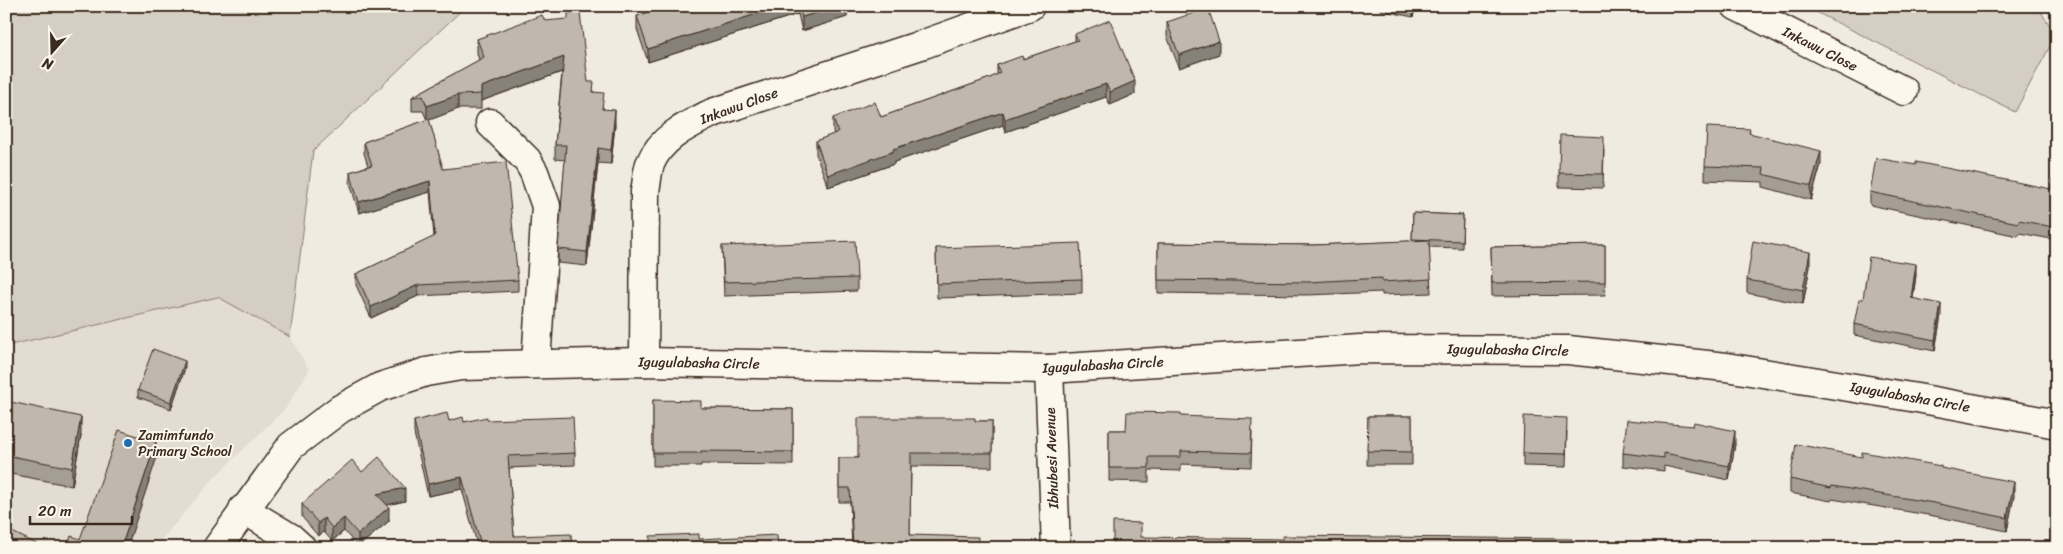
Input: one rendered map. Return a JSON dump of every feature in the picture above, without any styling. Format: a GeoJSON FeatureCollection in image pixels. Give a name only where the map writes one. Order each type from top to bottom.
{"type":"FeatureCollection","features":[{"type":"Feature","properties":{"kind":"street","name":"Inkawu Close"},"geometry":{"type":"LineString","coordinates":[[644,362],[645,191],[650,164],[664,143],[684,127],[712,113],[924,44],[1030,6]]}},
{"type":"Feature","properties":{"kind":"street","name":"Inkawu Close"},"geometry":{"type":"LineString","coordinates":[[1736,6],[1904,91]]}},
{"type":"Feature","properties":{"kind":"street"},"geometry":{"type":"LineString","coordinates":[[490,123],[527,160],[534,172],[546,206],[536,363]]}},
{"type":"Feature","properties":{"kind":"street","name":"Igugulabasha Circle"},"geometry":{"type":"LineString","coordinates":[[217,548],[243,509],[291,446],[340,409],[380,387],[426,372],[461,366],[644,362],[1049,369],[1360,349],[1568,350],[1726,367],[1917,398],[2057,424]]}},
{"type":"Feature","properties":{"kind":"street","name":"Ibhubesi Avenue"},"geometry":{"type":"LineString","coordinates":[[1049,369],[1056,548]]}},
{"type":"Feature","properties":{"kind":"street"},"geometry":{"type":"LineString","coordinates":[[243,509],[291,538],[302,548]]}},
{"type":"Feature","properties":{"kind":"shaded area"},"geometry":{"type":"Polygon","coordinates":[[[6,6],[466,6],[313,151],[290,337],[218,297],[6,346],[6,6]]]}},
{"type":"Feature","properties":{"kind":"shaded area"},"geometry":{"type":"Polygon","coordinates":[[[1804,6],[2037,6],[2056,35],[2015,112],[1804,6]]]}},
{"type":"Feature","properties":{"kind":"shaded area","name":"Zamimfundo Primary School"},"geometry":{"type":"Polygon","coordinates":[[[218,297],[290,337],[309,370],[286,408],[214,478],[162,539],[157,548],[6,548],[6,346],[218,297]]]}},
{"type":"Feature","properties":{"kind":"building"},"geometry":{"type":"Polygon","coordinates":[[[667,6],[781,6],[648,49],[637,16],[667,6]]]}},
{"type":"Feature","properties":{"kind":"building"},"geometry":{"type":"Polygon","coordinates":[[[799,6],[839,6],[802,17],[799,6]]]}},
{"type":"Feature","properties":{"kind":"building"},"geometry":{"type":"Polygon","coordinates":[[[1208,8],[1219,41],[1179,55],[1167,22],[1208,8]]]}},
{"type":"Feature","properties":{"kind":"building"},"geometry":{"type":"Polygon","coordinates":[[[568,13],[580,13],[588,82],[594,82],[593,92],[604,93],[602,109],[615,110],[611,150],[598,148],[587,252],[558,249],[566,145],[555,145],[564,57],[481,87],[481,94],[458,95],[427,106],[423,96],[412,97],[484,57],[477,39],[542,15],[545,21],[568,19],[568,13]]]}},
{"type":"Feature","properties":{"kind":"building"},"geometry":{"type":"Polygon","coordinates":[[[1110,20],[1135,81],[1110,92],[1106,84],[1005,119],[1003,112],[893,149],[894,151],[828,175],[816,141],[838,132],[833,118],[875,102],[881,117],[990,78],[1000,73],[997,65],[1022,56],[1023,59],[1078,40],[1075,34],[1110,20]]]}},
{"type":"Feature","properties":{"kind":"building"},"geometry":{"type":"Polygon","coordinates":[[[429,119],[443,169],[506,162],[518,280],[418,285],[371,307],[356,274],[435,236],[430,181],[359,202],[350,172],[372,165],[364,142],[429,119]]]}},
{"type":"Feature","properties":{"kind":"building"},"geometry":{"type":"Polygon","coordinates":[[[1707,127],[1750,129],[1749,133],[1821,151],[1811,186],[1763,174],[1764,168],[1705,166],[1707,127]]]}},
{"type":"Feature","properties":{"kind":"building"},"geometry":{"type":"Polygon","coordinates":[[[1560,135],[1604,137],[1603,174],[1559,173],[1560,135]]]}},
{"type":"Feature","properties":{"kind":"building"},"geometry":{"type":"Polygon","coordinates":[[[1876,158],[1916,165],[1916,162],[2051,189],[2057,158],[2057,228],[2019,220],[2018,223],[1870,192],[1876,158]]]}},
{"type":"Feature","properties":{"kind":"building"},"geometry":{"type":"Polygon","coordinates":[[[1413,213],[1463,215],[1462,241],[1412,239],[1413,213]]]}},
{"type":"Feature","properties":{"kind":"building"},"geometry":{"type":"Polygon","coordinates":[[[1429,240],[1431,279],[1382,282],[1382,278],[1308,282],[1158,280],[1158,243],[1314,245],[1429,240]]]}},
{"type":"Feature","properties":{"kind":"building"},"geometry":{"type":"Polygon","coordinates":[[[855,241],[857,278],[724,282],[722,246],[855,241]]]}},
{"type":"Feature","properties":{"kind":"building"},"geometry":{"type":"Polygon","coordinates":[[[1753,241],[1810,252],[1803,290],[1747,280],[1753,241]]]}},
{"type":"Feature","properties":{"kind":"building"},"geometry":{"type":"Polygon","coordinates":[[[1080,243],[1082,279],[937,284],[936,248],[1080,243]]]}},
{"type":"Feature","properties":{"kind":"building"},"geometry":{"type":"Polygon","coordinates":[[[1605,245],[1605,282],[1492,283],[1491,247],[1605,245]]]}},
{"type":"Feature","properties":{"kind":"building"},"geometry":{"type":"Polygon","coordinates":[[[1869,257],[1916,264],[1911,298],[1941,304],[1935,340],[1854,324],[1859,299],[1863,299],[1869,257]]]}},
{"type":"Feature","properties":{"kind":"building"},"geometry":{"type":"Polygon","coordinates":[[[153,349],[185,361],[171,402],[138,390],[153,349]]]}},
{"type":"Feature","properties":{"kind":"building"},"geometry":{"type":"Polygon","coordinates":[[[653,400],[701,401],[701,408],[793,409],[793,452],[701,451],[701,453],[653,453],[653,400]]]}},
{"type":"Feature","properties":{"kind":"building"},"geometry":{"type":"Polygon","coordinates":[[[6,401],[81,417],[72,468],[6,455],[6,401]]]}},
{"type":"Feature","properties":{"kind":"building"},"geometry":{"type":"Polygon","coordinates":[[[1127,412],[1181,413],[1181,416],[1252,419],[1251,453],[1181,451],[1181,457],[1149,457],[1149,468],[1109,468],[1109,430],[1126,430],[1127,412]]]}},
{"type":"Feature","properties":{"kind":"building"},"geometry":{"type":"Polygon","coordinates":[[[447,413],[449,421],[463,417],[464,422],[487,417],[487,420],[573,417],[575,453],[508,456],[514,536],[571,534],[572,548],[482,548],[462,477],[428,484],[414,421],[447,413]]]}},
{"type":"Feature","properties":{"kind":"building"},"geometry":{"type":"Polygon","coordinates":[[[1368,416],[1412,416],[1412,452],[1367,451],[1368,416]]]}},
{"type":"Feature","properties":{"kind":"building"},"geometry":{"type":"Polygon","coordinates":[[[1524,416],[1567,418],[1566,454],[1523,453],[1524,416]]]}},
{"type":"Feature","properties":{"kind":"building"},"geometry":{"type":"Polygon","coordinates":[[[858,418],[975,418],[975,421],[992,421],[992,453],[911,453],[910,535],[978,537],[978,548],[853,548],[850,488],[839,488],[839,458],[858,458],[858,418]]]}},
{"type":"Feature","properties":{"kind":"building"},"geometry":{"type":"Polygon","coordinates":[[[1627,420],[1693,426],[1694,422],[1735,431],[1729,466],[1664,453],[1664,458],[1623,453],[1627,420]]]}},
{"type":"Feature","properties":{"kind":"building"},"geometry":{"type":"Polygon","coordinates":[[[119,430],[156,442],[121,548],[67,548],[71,536],[80,539],[119,430]]]}},
{"type":"Feature","properties":{"kind":"building"},"geometry":{"type":"Polygon","coordinates":[[[1796,444],[1862,457],[1862,452],[1941,466],[1941,468],[2014,482],[2007,518],[1934,503],[1832,486],[1831,488],[1790,479],[1796,444]]]}},
{"type":"Feature","properties":{"kind":"building"},"geometry":{"type":"Polygon","coordinates":[[[379,457],[405,488],[377,494],[389,507],[358,534],[344,518],[332,528],[324,518],[318,523],[302,504],[352,460],[362,472],[379,457]]]}},
{"type":"Feature","properties":{"kind":"building"},"geometry":{"type":"Polygon","coordinates":[[[1113,522],[1141,523],[1141,537],[1283,539],[1283,536],[1572,539],[1572,548],[1113,548],[1113,522]]]}},
{"type":"Feature","properties":{"kind":"building"},"geometry":{"type":"Polygon","coordinates":[[[6,529],[45,548],[6,548],[6,529]]]}},
{"type":"Feature","properties":{"kind":"building"},"geometry":{"type":"Polygon","coordinates":[[[699,534],[699,539],[777,535],[778,548],[650,548],[650,536],[699,534]]]}},
{"type":"Feature","properties":{"kind":"building"},"geometry":{"type":"Polygon","coordinates":[[[1624,542],[1681,548],[1624,548],[1624,542]]]}},
{"type":"Feature","properties":{"kind":"place","name":"Zamimfundo Primary School"},"geometry":{"type":"Point","coordinates":[128,443]}}]}
